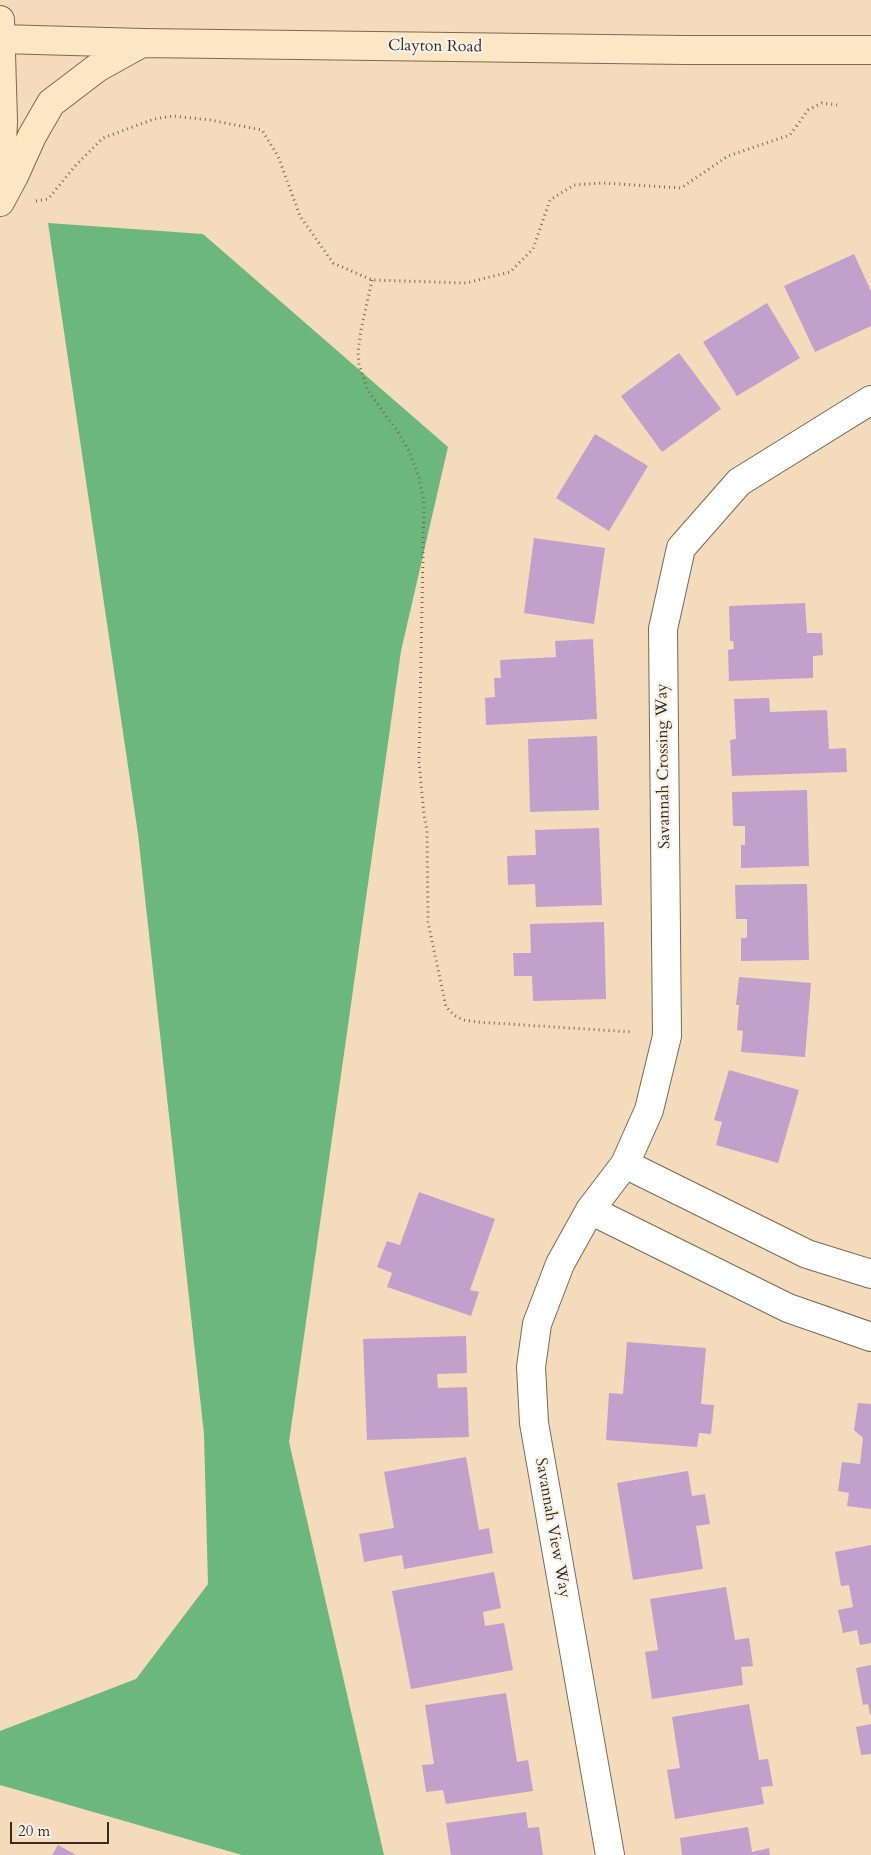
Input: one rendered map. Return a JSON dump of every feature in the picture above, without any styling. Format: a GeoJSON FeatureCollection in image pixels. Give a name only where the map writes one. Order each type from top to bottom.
{"type":"FeatureCollection","features":[{"type":"Feature","properties":{"kind":"main road","name":"Clayton Road"},"geometry":{"type":"LineString","coordinates":[[0,33],[143,43],[684,50],[871,50]]}},
{"type":"Feature","properties":{"kind":"main road"},"geometry":{"type":"LineString","coordinates":[[0,33],[3,121],[0,188]]}},
{"type":"Feature","properties":{"kind":"main road"},"geometry":{"type":"LineString","coordinates":[[0,202],[32,136],[51,103],[97,68],[143,43]]}},
{"type":"Feature","properties":{"kind":"street","name":"Savannah Crossing Way"},"geometry":{"type":"LineString","coordinates":[[590,1210],[625,1164],[649,1110],[667,1036],[663,630],[681,548],[739,482],[871,400]]}},
{"type":"Feature","properties":{"kind":"street"},"geometry":{"type":"LineString","coordinates":[[625,1164],[807,1254],[871,1274]]}},
{"type":"Feature","properties":{"kind":"street"},"geometry":{"type":"LineString","coordinates":[[590,1210],[788,1308],[871,1336]]}},
{"type":"Feature","properties":{"kind":"street","name":"Savannah View Way"},"geometry":{"type":"LineString","coordinates":[[590,1210],[560,1264],[537,1324],[531,1367],[534,1423],[610,1855]]}},
{"type":"Feature","properties":{"kind":"path"},"geometry":{"type":"LineString","coordinates":[[34,201],[48,199],[76,165],[103,138],[154,119],[173,116],[210,120],[262,130],[278,156],[300,216],[333,263],[372,280],[466,283],[510,272],[533,248],[550,200],[574,186],[602,183],[681,188],[728,156],[790,135],[808,110],[822,103],[837,104]]}},
{"type":"Feature","properties":{"kind":"path"},"geometry":{"type":"LineString","coordinates":[[372,280],[360,337],[359,364],[368,391],[396,429],[409,451],[418,474],[424,502],[419,762],[427,830],[428,922],[446,1007],[463,1020],[477,1022],[632,1032]]}},
{"type":"Feature","properties":{"kind":"green space"},"geometry":{"type":"Polygon","coordinates":[[[48,223],[203,234],[448,447],[401,651],[289,1442],[384,1855],[242,1855],[0,1785],[0,1731],[136,1679],[208,1584],[204,1434],[138,834],[48,223]]]}},
{"type":"Feature","properties":{"kind":"building"},"geometry":{"type":"Polygon","coordinates":[[[854,254],[871,291],[871,326],[815,352],[784,286],[854,254]]]}},
{"type":"Feature","properties":{"kind":"building"},"geometry":{"type":"Polygon","coordinates":[[[767,303],[800,358],[737,396],[703,342],[767,303]]]}},
{"type":"Feature","properties":{"kind":"building"},"geometry":{"type":"Polygon","coordinates":[[[679,353],[721,409],[662,452],[621,396],[679,353]]]}},
{"type":"Feature","properties":{"kind":"building"},"geometry":{"type":"Polygon","coordinates":[[[595,434],[648,466],[609,531],[556,498],[595,434]]]}},
{"type":"Feature","properties":{"kind":"building"},"geometry":{"type":"Polygon","coordinates":[[[534,538],[605,548],[594,624],[524,613],[534,538]]]}},
{"type":"Feature","properties":{"kind":"building"},"geometry":{"type":"Polygon","coordinates":[[[805,603],[807,633],[822,633],[823,655],[813,656],[813,678],[729,681],[728,650],[734,649],[733,641],[730,641],[729,606],[805,603]]]}},
{"type":"Feature","properties":{"kind":"building"},"geometry":{"type":"Polygon","coordinates":[[[593,639],[597,719],[486,725],[485,698],[495,697],[494,678],[501,678],[500,660],[556,657],[555,641],[593,639]]]}},
{"type":"Feature","properties":{"kind":"building"},"geometry":{"type":"Polygon","coordinates":[[[769,698],[770,712],[827,710],[829,749],[846,748],[847,772],[732,776],[730,740],[736,739],[734,699],[769,698]]]}},
{"type":"Feature","properties":{"kind":"building"},"geometry":{"type":"Polygon","coordinates":[[[597,736],[599,810],[530,812],[528,739],[597,736]]]}},
{"type":"Feature","properties":{"kind":"building"},"geometry":{"type":"Polygon","coordinates":[[[807,790],[809,866],[741,868],[741,845],[745,845],[745,826],[733,826],[732,792],[807,790]]]}},
{"type":"Feature","properties":{"kind":"building"},"geometry":{"type":"Polygon","coordinates":[[[599,828],[602,905],[536,907],[535,884],[508,885],[507,856],[536,855],[535,830],[599,828]]]}},
{"type":"Feature","properties":{"kind":"building"},"geometry":{"type":"Polygon","coordinates":[[[807,884],[809,960],[741,961],[741,938],[747,938],[747,919],[736,919],[735,885],[807,884]]]}},
{"type":"Feature","properties":{"kind":"building"},"geometry":{"type":"Polygon","coordinates":[[[604,922],[606,999],[533,1001],[532,976],[514,976],[513,953],[531,953],[530,924],[604,922]]]}},
{"type":"Feature","properties":{"kind":"building"},"geometry":{"type":"Polygon","coordinates":[[[739,977],[811,983],[805,1057],[741,1052],[743,1031],[737,1030],[739,1005],[736,1005],[739,977]]]}},
{"type":"Feature","properties":{"kind":"building"},"geometry":{"type":"Polygon","coordinates":[[[729,1070],[799,1090],[778,1163],[716,1145],[722,1122],[714,1120],[729,1070]]]}},
{"type":"Feature","properties":{"kind":"building"},"geometry":{"type":"Polygon","coordinates":[[[419,1192],[495,1219],[470,1290],[479,1292],[471,1316],[387,1287],[392,1273],[377,1267],[387,1241],[400,1245],[419,1192]]]}},
{"type":"Feature","properties":{"kind":"building"},"geometry":{"type":"Polygon","coordinates":[[[466,1336],[467,1373],[437,1374],[438,1388],[467,1387],[469,1437],[367,1440],[363,1339],[466,1336]]]}},
{"type":"Feature","properties":{"kind":"building"},"geometry":{"type":"Polygon","coordinates":[[[627,1342],[706,1348],[701,1404],[714,1405],[711,1434],[699,1433],[697,1447],[606,1440],[609,1393],[623,1394],[627,1342]]]}},
{"type":"Feature","properties":{"kind":"building"},"geometry":{"type":"Polygon","coordinates":[[[858,1403],[871,1404],[871,1509],[847,1506],[849,1493],[838,1491],[842,1462],[860,1464],[863,1438],[854,1430],[858,1403]]]}},
{"type":"Feature","properties":{"kind":"building"},"geometry":{"type":"Polygon","coordinates":[[[466,1457],[479,1530],[489,1528],[493,1553],[404,1569],[402,1555],[364,1562],[359,1534],[394,1528],[384,1472],[466,1457]]]}},
{"type":"Feature","properties":{"kind":"building"},"geometry":{"type":"Polygon","coordinates":[[[688,1471],[692,1496],[705,1494],[710,1524],[696,1526],[703,1569],[633,1580],[617,1483],[688,1471]]]}},
{"type":"Feature","properties":{"kind":"building"},"geometry":{"type":"Polygon","coordinates":[[[871,1545],[871,1643],[860,1645],[857,1630],[843,1633],[838,1610],[853,1607],[849,1585],[841,1586],[835,1552],[871,1545]]]}},
{"type":"Feature","properties":{"kind":"building"},"geometry":{"type":"Polygon","coordinates":[[[494,1572],[501,1608],[483,1612],[485,1626],[504,1623],[513,1670],[411,1689],[392,1591],[494,1572]]]}},
{"type":"Feature","properties":{"kind":"building"},"geometry":{"type":"Polygon","coordinates":[[[726,1587],[735,1640],[749,1638],[753,1666],[741,1667],[743,1685],[652,1699],[645,1652],[658,1650],[650,1599],[726,1587]]]}},
{"type":"Feature","properties":{"kind":"building"},"geometry":{"type":"Polygon","coordinates":[[[871,1665],[870,1715],[868,1704],[863,1705],[856,1668],[871,1665]]]}},
{"type":"Feature","properties":{"kind":"building"},"geometry":{"type":"Polygon","coordinates":[[[506,1693],[517,1762],[528,1760],[533,1791],[446,1804],[443,1790],[426,1792],[422,1765],[434,1764],[425,1705],[506,1693]]]}},
{"type":"Feature","properties":{"kind":"building"},"geometry":{"type":"Polygon","coordinates":[[[749,1704],[759,1760],[768,1759],[773,1786],[761,1787],[764,1804],[675,1819],[667,1770],[680,1768],[672,1717],[749,1704]]]}},
{"type":"Feature","properties":{"kind":"building"},"geometry":{"type":"Polygon","coordinates":[[[871,1724],[871,1754],[861,1755],[856,1727],[871,1724]]]}},
{"type":"Feature","properties":{"kind":"building"},"geometry":{"type":"Polygon","coordinates":[[[526,1812],[528,1828],[539,1827],[543,1855],[451,1855],[446,1823],[526,1812]]]}},
{"type":"Feature","properties":{"kind":"building"},"geometry":{"type":"Polygon","coordinates":[[[748,1827],[752,1852],[769,1848],[770,1855],[682,1855],[680,1838],[748,1827]]]}},
{"type":"Feature","properties":{"kind":"building"},"geometry":{"type":"Polygon","coordinates":[[[58,1845],[76,1855],[52,1855],[58,1845]]]}}]}
